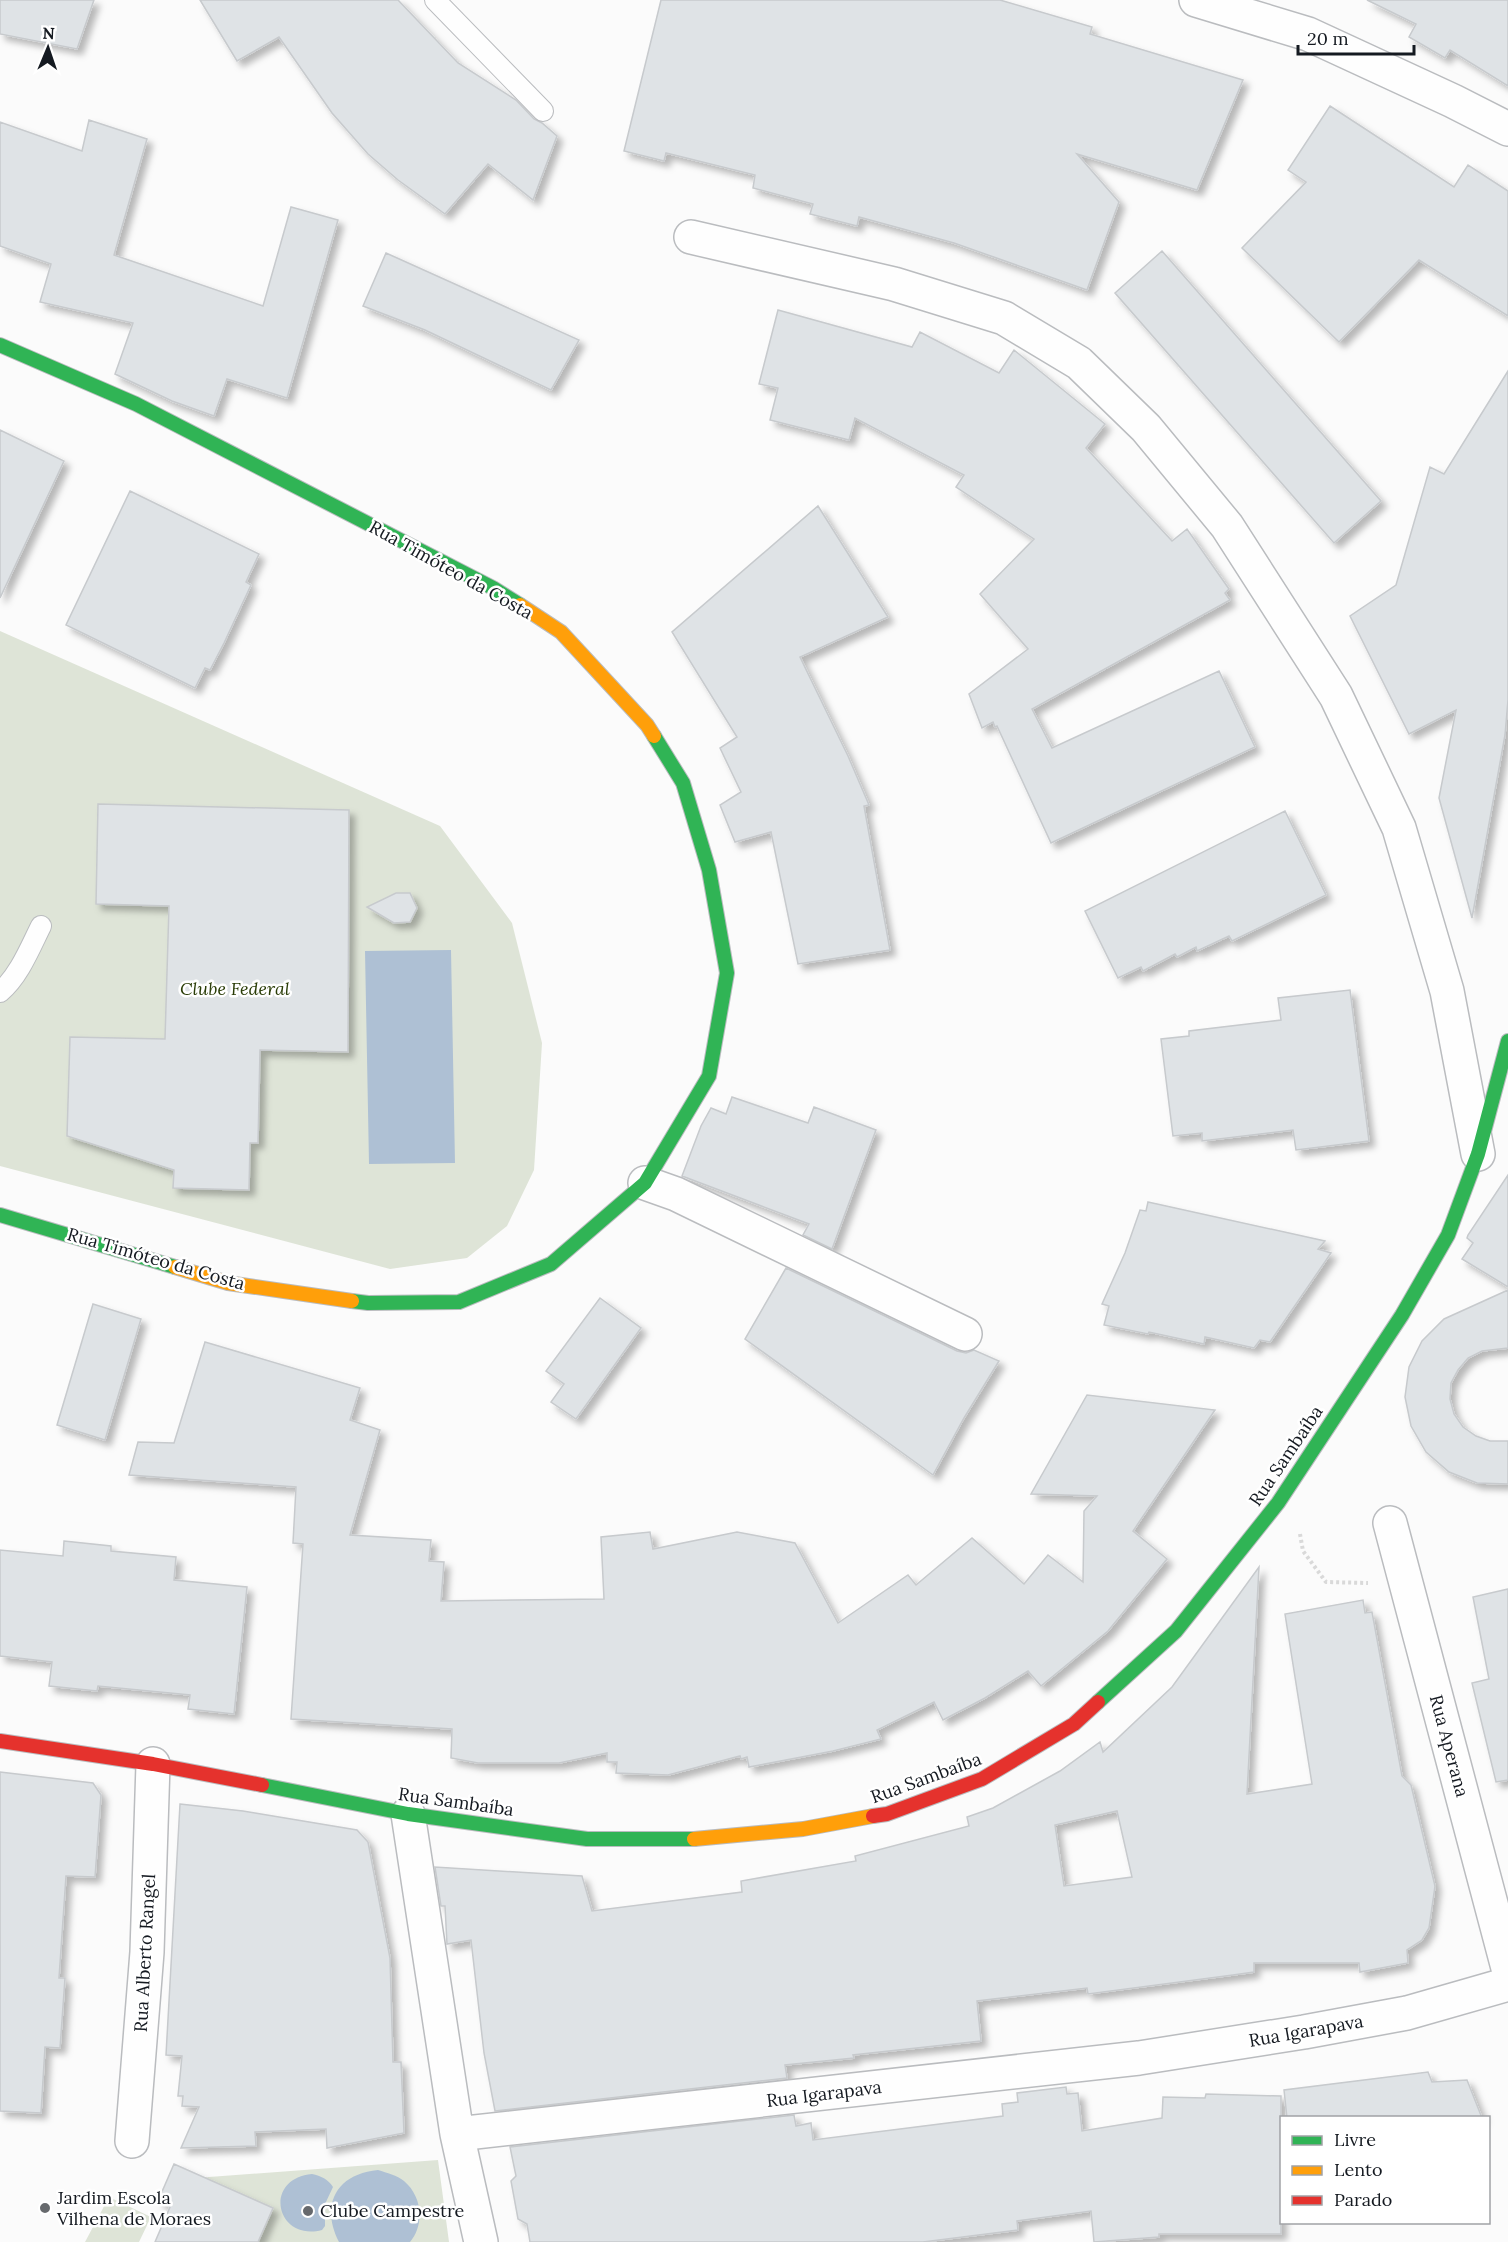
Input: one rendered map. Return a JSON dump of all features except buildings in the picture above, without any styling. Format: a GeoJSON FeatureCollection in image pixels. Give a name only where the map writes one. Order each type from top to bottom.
{"type":"FeatureCollection","features":[{"type":"Feature","properties":{"kind":"street"},"geometry":{"type":"LineString","coordinates":[[1196,0],[1308,34],[1508,129]]}},
{"type":"Feature","properties":{"kind":"street"},"geometry":{"type":"LineString","coordinates":[[691,237],[894,284],[1004,318],[1079,363],[1146,428],[1227,526],[1330,686],[1399,828],[1447,992],[1478,1154]]}},
{"type":"Feature","properties":{"kind":"street","name":"Rua Timóteo da Costa"},"geometry":{"type":"LineString","coordinates":[[0,345],[136,404],[493,588],[561,632],[647,725],[683,783],[709,870],[727,973],[709,1076],[645,1183],[551,1264],[459,1302],[368,1303],[228,1283],[0,1215]]}},
{"type":"Feature","properties":{"kind":"street","name":"Rua Sambaíba"},"geometry":{"type":"LineString","coordinates":[[0,1741],[153,1764],[408,1814],[587,1839],[692,1839],[803,1829],[887,1814],[982,1779],[1074,1724],[1176,1630],[1278,1503],[1402,1316],[1448,1235],[1478,1154],[1508,1041]]}},
{"type":"Feature","properties":{"kind":"street"},"geometry":{"type":"LineString","coordinates":[[645,1183],[676,1194],[965,1334]]}},
{"type":"Feature","properties":{"kind":"street","name":"Rua Aperana"},"geometry":{"type":"LineString","coordinates":[[1390,1524],[1508,1968]]}},
{"type":"Feature","properties":{"kind":"street","name":"Rua Alberto Rangel"},"geometry":{"type":"LineString","coordinates":[[132,2141],[147,1952],[153,1764]]}},
{"type":"Feature","properties":{"kind":"street"},"geometry":{"type":"LineString","coordinates":[[408,1814],[456,2134],[481,2242]]}},
{"type":"Feature","properties":{"kind":"street","name":"Rua Igarapava"},"geometry":{"type":"LineString","coordinates":[[456,2134],[1139,2058],[1407,2013],[1508,1984]]}},
{"type":"Feature","properties":{"kind":"lane"},"geometry":{"type":"LineString","coordinates":[[435,0],[543,111]]}},
{"type":"Feature","properties":{"kind":"lane"},"geometry":{"type":"LineString","coordinates":[[0,992],[8,986],[41,926]]}},
{"type":"Feature","properties":{"kind":"path"},"geometry":{"type":"LineString","coordinates":[[1298,1527],[1303,1551],[1326,1582],[1406,1584]]}},
{"type":"Feature","properties":{"kind":"green space","name":"Clube Federal"},"geometry":{"type":"Polygon","coordinates":[[[0,631],[440,826],[512,923],[542,1043],[534,1170],[507,1226],[467,1258],[390,1269],[0,1166],[0,631]]]}},
{"type":"Feature","properties":{"kind":"green space","name":"Clube Campestre"},"geometry":{"type":"Polygon","coordinates":[[[438,2160],[449,2242],[159,2242],[182,2179],[438,2160]]]}},
{"type":"Feature","properties":{"kind":"green space"},"geometry":{"type":"Polygon","coordinates":[[[109,2197],[151,2217],[139,2242],[85,2242],[109,2197]]]}},
{"type":"Feature","properties":{"kind":"water"},"geometry":{"type":"Polygon","coordinates":[[[451,950],[455,1163],[369,1164],[365,951],[451,950]]]}},
{"type":"Feature","properties":{"kind":"water"},"geometry":{"type":"Polygon","coordinates":[[[378,2170],[401,2179],[415,2194],[419,2219],[415,2235],[410,2242],[339,2242],[331,2216],[336,2194],[342,2185],[352,2178],[378,2170]]]}},
{"type":"Feature","properties":{"kind":"water"},"geometry":{"type":"Polygon","coordinates":[[[312,2174],[324,2178],[333,2187],[325,2204],[325,2226],[322,2230],[306,2231],[294,2227],[285,2219],[281,2208],[281,2197],[286,2187],[296,2178],[312,2174]]]}},
{"type":"Feature","properties":{"kind":"traffic: fast"},"geometry":{"type":"LineString","coordinates":[[0,345],[136,404],[493,588],[520,605]]}},
{"type":"Feature","properties":{"kind":"traffic: fast"},"geometry":{"type":"LineString","coordinates":[[352,1301],[368,1303],[459,1302],[551,1264],[645,1183],[709,1076],[727,973],[709,870],[683,783],[654,736]]}},
{"type":"Feature","properties":{"kind":"traffic: fast"},"geometry":{"type":"LineString","coordinates":[[1098,1702],[1176,1631],[1278,1503],[1402,1315],[1448,1235],[1478,1154],[1508,1041]]}},
{"type":"Feature","properties":{"kind":"traffic: fast"},"geometry":{"type":"LineString","coordinates":[[0,1215],[175,1267]]}},
{"type":"Feature","properties":{"kind":"traffic: fast"},"geometry":{"type":"LineString","coordinates":[[262,1785],[408,1814],[587,1839],[694,1839]]}},
{"type":"Feature","properties":{"kind":"traffic: slow"},"geometry":{"type":"LineString","coordinates":[[520,605],[561,632],[647,725],[654,736]]}},
{"type":"Feature","properties":{"kind":"traffic: slow"},"geometry":{"type":"LineString","coordinates":[[175,1267],[228,1283],[352,1301]]}},
{"type":"Feature","properties":{"kind":"traffic: slow"},"geometry":{"type":"LineString","coordinates":[[694,1839],[803,1829],[873,1816]]}},
{"type":"Feature","properties":{"kind":"traffic: jam"},"geometry":{"type":"LineString","coordinates":[[873,1816],[887,1814],[982,1779],[1074,1724],[1098,1702]]}},
{"type":"Feature","properties":{"kind":"traffic: jam"},"geometry":{"type":"LineString","coordinates":[[0,1741],[153,1764],[262,1785]]}},
{"type":"Feature","properties":{"kind":"place","name":"Jardim Escola Vilhena de Moraes"},"geometry":{"type":"Point","coordinates":[45,2208]}},
{"type":"Feature","properties":{"kind":"place","name":"Clube Campestre"},"geometry":{"type":"Point","coordinates":[308,2211]}}]}
